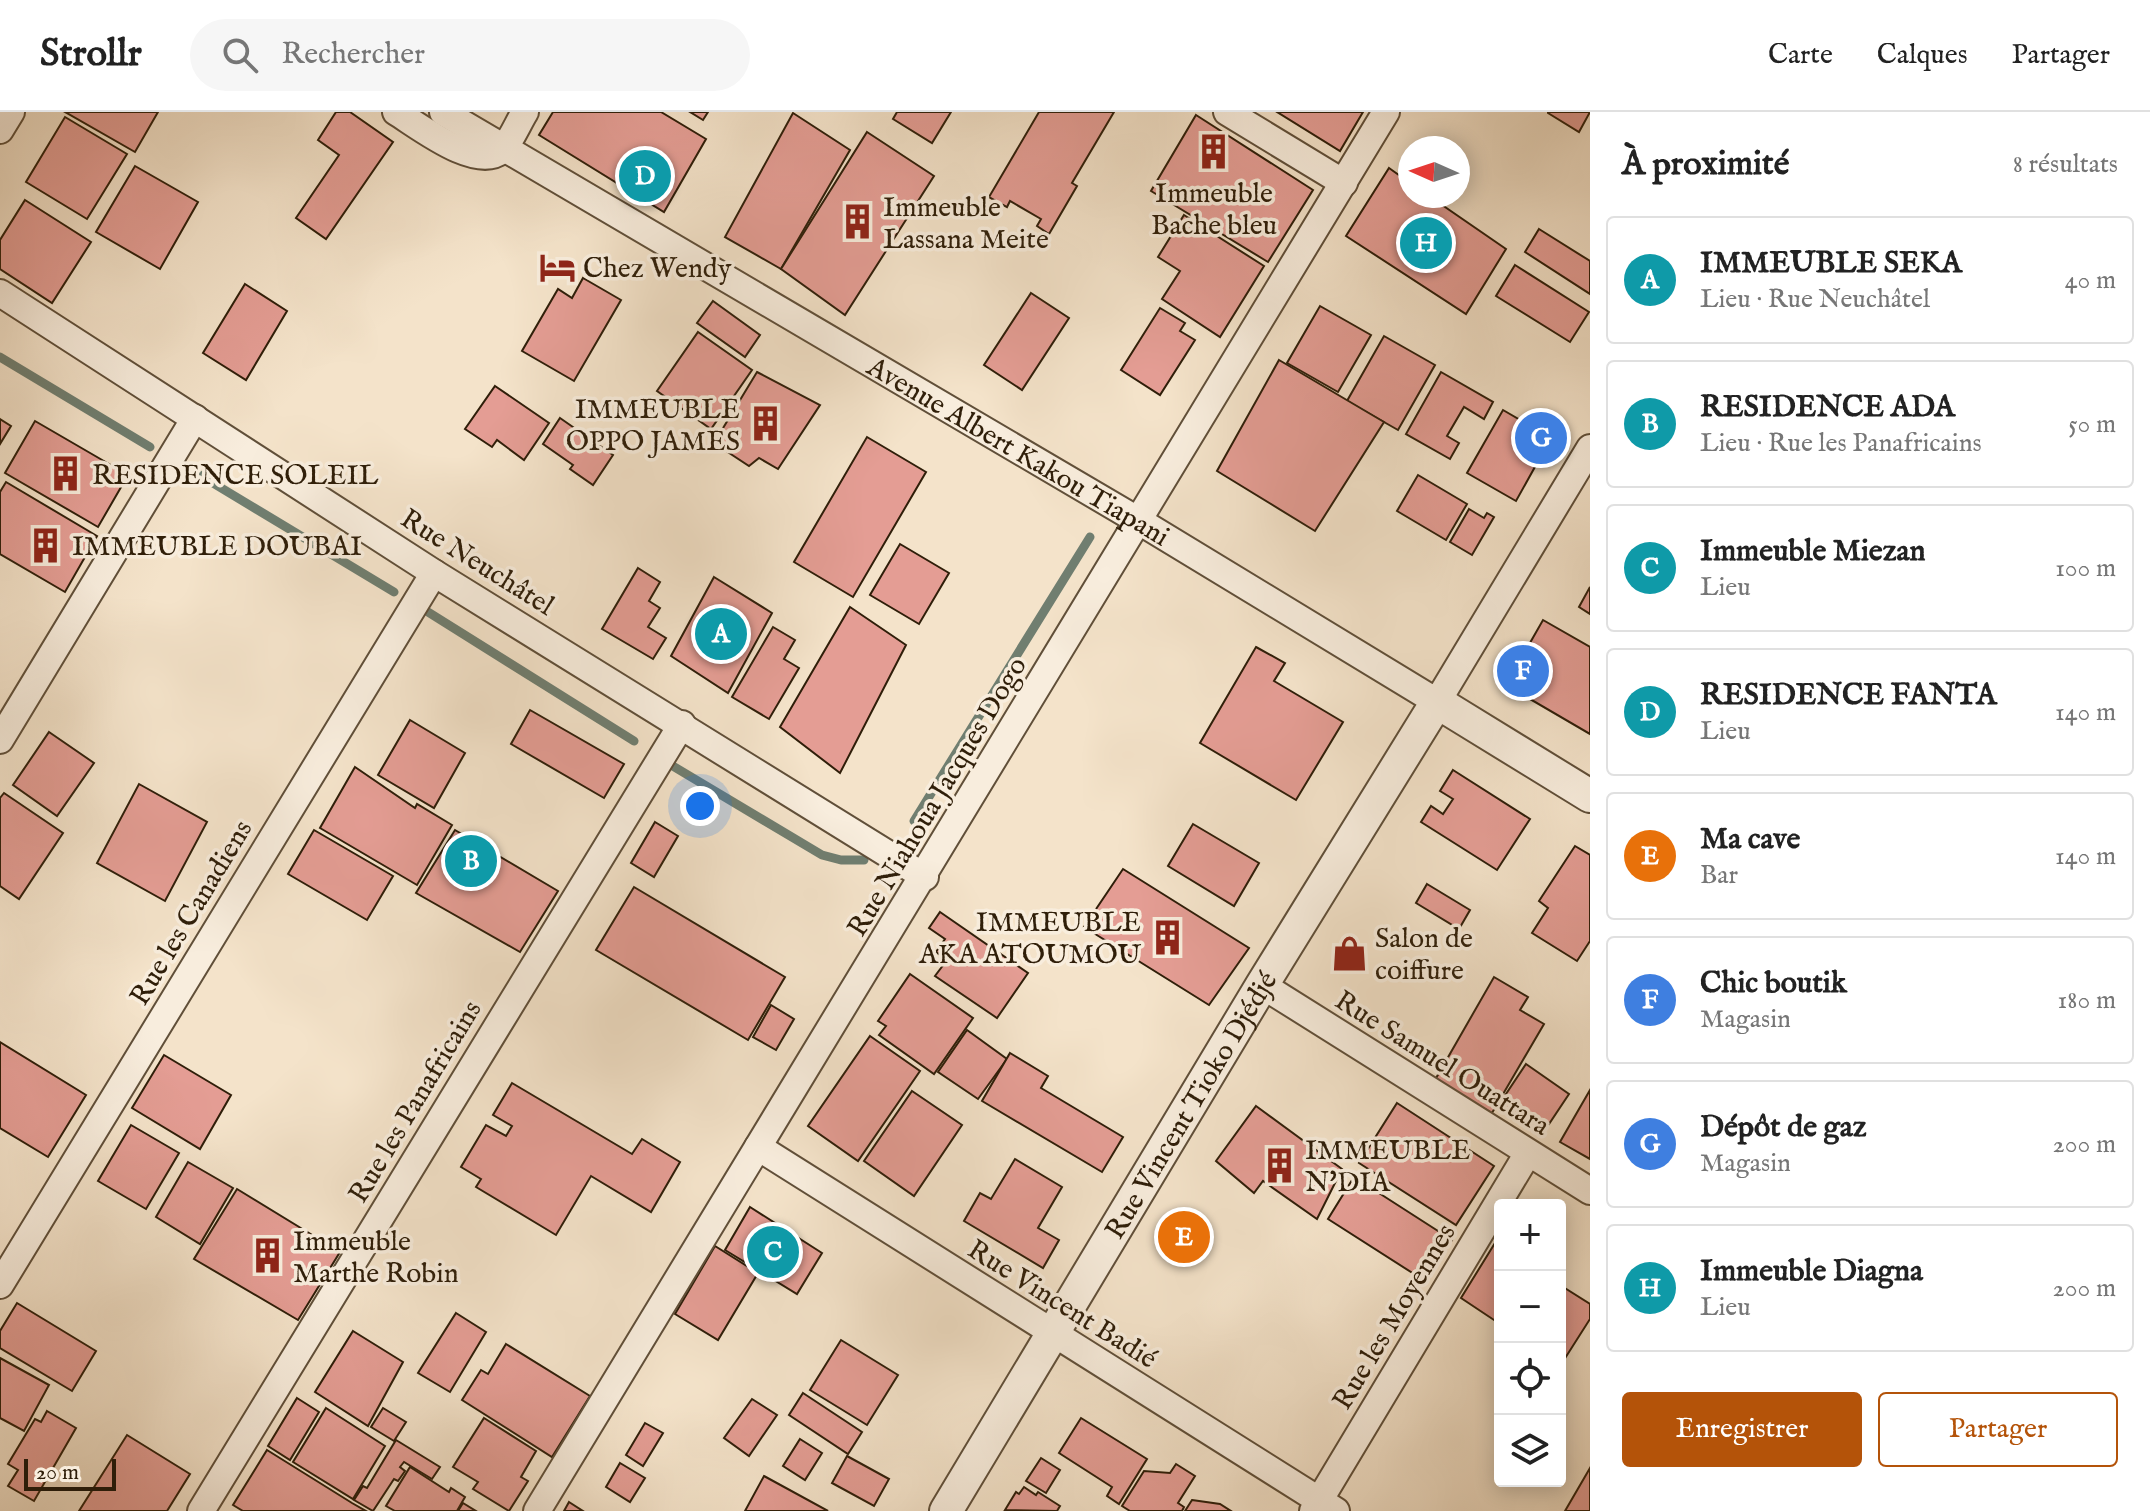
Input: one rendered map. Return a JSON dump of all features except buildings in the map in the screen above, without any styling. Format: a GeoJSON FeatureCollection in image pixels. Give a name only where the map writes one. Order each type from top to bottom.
{"type":"FeatureCollection","features":[{"type":"Feature","properties":{"kind":"street"},"geometry":{"type":"LineString","coordinates":[[0,130],[11,112]]}},
{"type":"Feature","properties":{"kind":"street"},"geometry":{"type":"LineString","coordinates":[[396,112],[468,154],[486,158],[502,149],[525,112]]}},
{"type":"Feature","properties":{"kind":"street","name":"Avenue Albert Kakou Tiapani"},"geometry":{"type":"LineString","coordinates":[[443,112],[1139,521],[1590,796]]}},
{"type":"Feature","properties":{"kind":"street"},"geometry":{"type":"LineString","coordinates":[[1227,112],[1344,183]]}},
{"type":"Feature","properties":{"kind":"street","name":"Rue Niahoua Jacques Dogo"},"geometry":{"type":"LineString","coordinates":[[537,1511],[925,877],[1386,112]]}},
{"type":"Feature","properties":{"kind":"street","name":"Rue Neuchâtel"},"geometry":{"type":"LineString","coordinates":[[0,293],[434,573],[925,877]]}},
{"type":"Feature","properties":{"kind":"street"},"geometry":{"type":"LineString","coordinates":[[0,740],[195,418]]}},
{"type":"Feature","properties":{"kind":"street"},"geometry":{"type":"LineString","coordinates":[[1437,702],[1590,448]]}},
{"type":"Feature","properties":{"kind":"street","name":"Rue les Canadiens"},"geometry":{"type":"LineString","coordinates":[[0,1285],[434,573]]}},
{"type":"Feature","properties":{"kind":"street","name":"Rue Vincent Tioko Djédjé"},"geometry":{"type":"LineString","coordinates":[[946,1511],[1262,985],[1437,702]]}},
{"type":"Feature","properties":{"kind":"street","name":"Rue les Panafricains"},"geometry":{"type":"LineString","coordinates":[[201,1511],[682,724]]}},
{"type":"Feature","properties":{"kind":"street","name":"Rue Samuel Ouattara"},"geometry":{"type":"LineString","coordinates":[[1262,985],[1590,1191]]}},
{"type":"Feature","properties":{"kind":"street","name":"Rue Vincent Badié"},"geometry":{"type":"LineString","coordinates":[[758,1147],[1323,1508]]}},
{"type":"Feature","properties":{"kind":"street","name":"Rue les Moyennes"},"geometry":{"type":"LineString","coordinates":[[1323,1508],[1528,1153]]}},
{"type":"Feature","properties":{"kind":"waterway"},"geometry":{"type":"LineString","coordinates":[[0,357],[150,447]]}},
{"type":"Feature","properties":{"kind":"waterway"},"geometry":{"type":"LineString","coordinates":[[198,474],[394,592]]}},
{"type":"Feature","properties":{"kind":"waterway"},"geometry":{"type":"LineString","coordinates":[[914,821],[1090,537]]}},
{"type":"Feature","properties":{"kind":"waterway"},"geometry":{"type":"LineString","coordinates":[[428,612],[634,741]]}},
{"type":"Feature","properties":{"kind":"waterway"},"geometry":{"type":"LineString","coordinates":[[671,765],[822,855],[841,860],[864,860]]}},
{"type":"Feature","properties":{"kind":"place","name":"Immeuble Bache bleu"},"geometry":{"type":"Point","coordinates":[1214,152]}},
{"type":"Feature","properties":{"kind":"place","name":"RESIDENCE FANTA"},"geometry":{"type":"Point","coordinates":[645,176]}},
{"type":"Feature","properties":{"kind":"place","name":"Immeuble Lassana Meite"},"geometry":{"type":"Point","coordinates":[857,222]}},
{"type":"Feature","properties":{"kind":"place","name":"Immeuble Diagna"},"geometry":{"type":"Point","coordinates":[1426,243]}},
{"type":"Feature","properties":{"kind":"place","name":"Chez Wendy"},"geometry":{"type":"Point","coordinates":[557,267]}},
{"type":"Feature","properties":{"kind":"place","name":"IMMEUBLE OPPO JAMES"},"geometry":{"type":"Point","coordinates":[766,424]}},
{"type":"Feature","properties":{"kind":"place","name":"Dépôt de gaz"},"geometry":{"type":"Point","coordinates":[1541,438]}},
{"type":"Feature","properties":{"kind":"place","name":"RESIDENCE SOLEIL"},"geometry":{"type":"Point","coordinates":[66,474]}},
{"type":"Feature","properties":{"kind":"place","name":"IMMEUBLE DOUBAI"},"geometry":{"type":"Point","coordinates":[46,545]}},
{"type":"Feature","properties":{"kind":"place","name":"IMMEUBLE SEKA"},"geometry":{"type":"Point","coordinates":[721,634]}},
{"type":"Feature","properties":{"kind":"place","name":"Chic boutik"},"geometry":{"type":"Point","coordinates":[1523,671]}},
{"type":"Feature","properties":{"kind":"place","name":"RESIDENCE ADA"},"geometry":{"type":"Point","coordinates":[471,861]}},
{"type":"Feature","properties":{"kind":"place","name":"IMMEUBLE AKA ATOUMOU"},"geometry":{"type":"Point","coordinates":[1167,937]}},
{"type":"Feature","properties":{"kind":"place","name":"Salon de coiffure"},"geometry":{"type":"Point","coordinates":[1349,953]}},
{"type":"Feature","properties":{"kind":"place","name":"IMMEUBLE N'DIA"},"geometry":{"type":"Point","coordinates":[1279,1165]}},
{"type":"Feature","properties":{"kind":"place","name":"Ma cave"},"geometry":{"type":"Point","coordinates":[1184,1237]}},
{"type":"Feature","properties":{"kind":"place","name":"Immeuble Miezan"},"geometry":{"type":"Point","coordinates":[773,1252]}},
{"type":"Feature","properties":{"kind":"place","name":"Immeuble Marthe Robin"},"geometry":{"type":"Point","coordinates":[267,1256]}}]}
